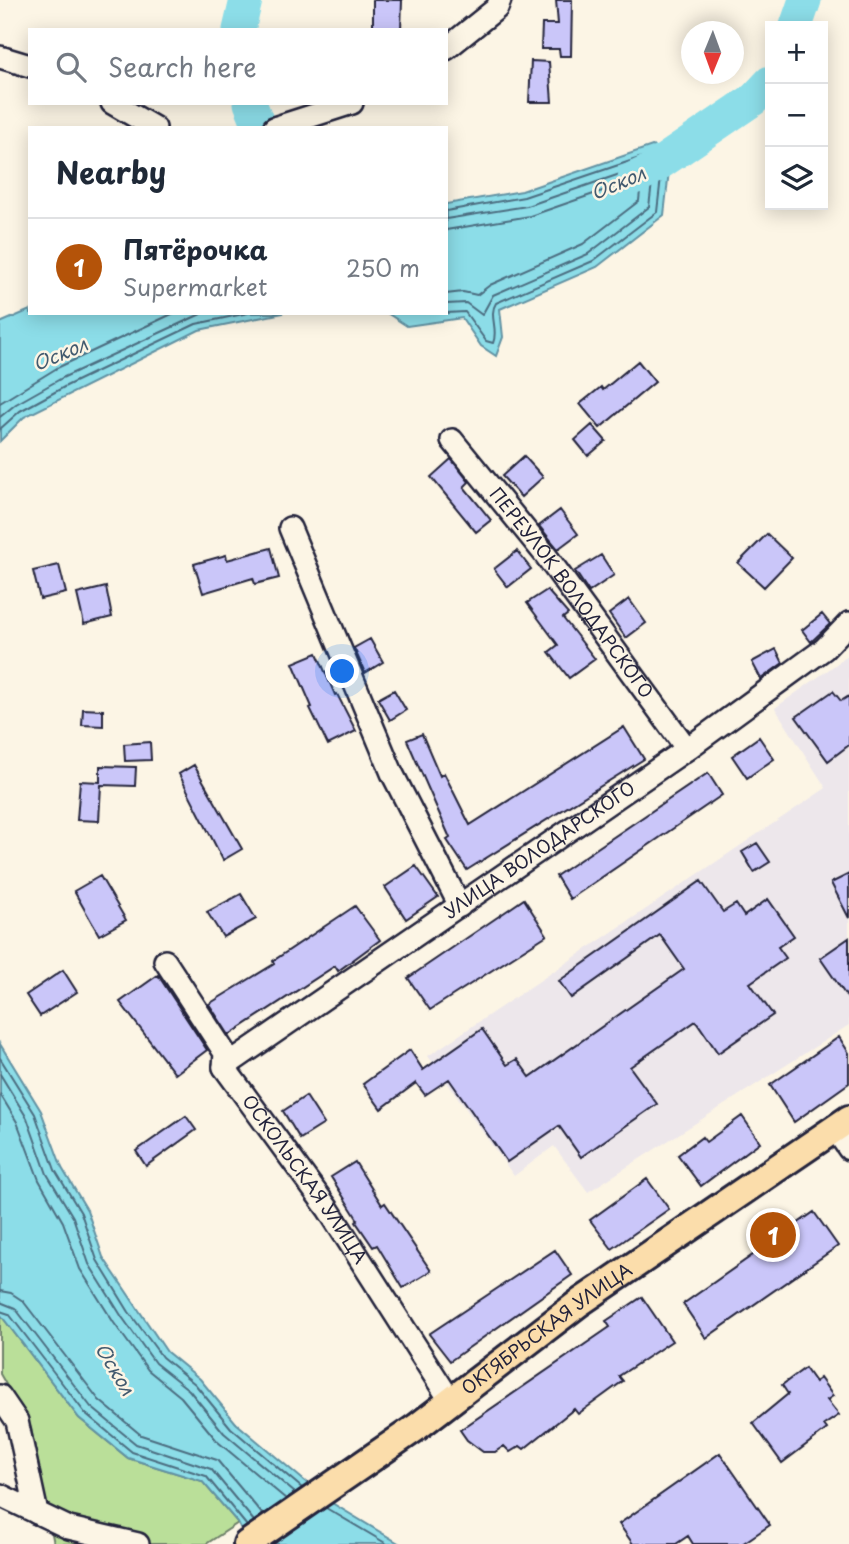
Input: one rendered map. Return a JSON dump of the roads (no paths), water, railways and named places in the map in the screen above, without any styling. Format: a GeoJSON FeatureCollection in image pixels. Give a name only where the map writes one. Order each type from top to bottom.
{"type":"FeatureCollection","features":[{"type":"Feature","properties":{"kind":"main road","name":"ОКТЯБРЬСКАЯ УЛИЦА"},"geometry":{"type":"LineString","coordinates":[[247,1544],[417,1427],[579,1303],[844,1132]]}},
{"type":"Feature","properties":{"kind":"street"},"geometry":{"type":"LineString","coordinates":[[448,47],[497,8],[499,0]]}},
{"type":"Feature","properties":{"kind":"street"},"geometry":{"type":"LineString","coordinates":[[0,58],[28,65]]}},
{"type":"Feature","properties":{"kind":"street"},"geometry":{"type":"LineString","coordinates":[[115,105],[152,126]]}},
{"type":"Feature","properties":{"kind":"street"},"geometry":{"type":"LineString","coordinates":[[283,126],[346,105]]}},
{"type":"Feature","properties":{"kind":"street","name":"ПЕРЕУЛОК ВОЛОДАРСКОГО"},"geometry":{"type":"LineString","coordinates":[[452,440],[544,553],[687,749]]}},
{"type":"Feature","properties":{"kind":"street"},"geometry":{"type":"LineString","coordinates":[[290,528],[392,773],[460,906]]}},
{"type":"Feature","properties":{"kind":"street","name":"УЛИЦА ВОЛОДАРСКОГО"},"geometry":{"type":"LineString","coordinates":[[224,1067],[687,749],[824,649],[849,623]]}},
{"type":"Feature","properties":{"kind":"street","name":"ОСКОЛЬСКАЯ УЛИЦА"},"geometry":{"type":"LineString","coordinates":[[165,961],[225,1053],[224,1067],[328,1209],[450,1401]]}},
{"type":"Feature","properties":{"kind":"street"},"geometry":{"type":"LineString","coordinates":[[0,1396],[17,1421],[37,1513]]}},
{"type":"Feature","properties":{"kind":"street"},"geometry":{"type":"LineString","coordinates":[[0,1496],[69,1528],[138,1544]]}},
{"type":"Feature","properties":{"kind":"water"},"geometry":{"type":"Polygon","coordinates":[[[652,146],[671,153],[664,215],[597,267],[500,309],[503,337],[496,356],[481,346],[462,318],[407,326],[390,315],[448,315],[448,204],[522,191],[652,146]]]}},
{"type":"Feature","properties":{"kind":"water"},"geometry":{"type":"Polygon","coordinates":[[[28,311],[28,315],[273,315],[199,330],[24,417],[0,441],[0,323],[28,311]]]}},
{"type":"Feature","properties":{"kind":"water"},"geometry":{"type":"Polygon","coordinates":[[[0,1044],[41,1111],[62,1168],[87,1210],[103,1257],[167,1352],[200,1379],[236,1423],[327,1500],[400,1544],[248,1544],[238,1523],[202,1481],[128,1458],[79,1418],[0,1314],[0,1044]]]}},
{"type":"Feature","properties":{"kind":"waterway"},"geometry":{"type":"LineString","coordinates":[[239,28],[246,0]]}},
{"type":"Feature","properties":{"kind":"waterway","name":"Оскол"},"geometry":{"type":"LineString","coordinates":[[798,21],[805,0]]}},
{"type":"Feature","properties":{"kind":"waterway","name":"Оскол"},"geometry":{"type":"LineString","coordinates":[[634,178],[647,172],[754,99],[768,84]]}},
{"type":"Feature","properties":{"kind":"waterway"},"geometry":{"type":"LineString","coordinates":[[251,105],[259,126]]}},
{"type":"Feature","properties":{"kind":"place","name":"Пятёрочка"},"geometry":{"type":"Point","coordinates":[773,1235]}}]}
